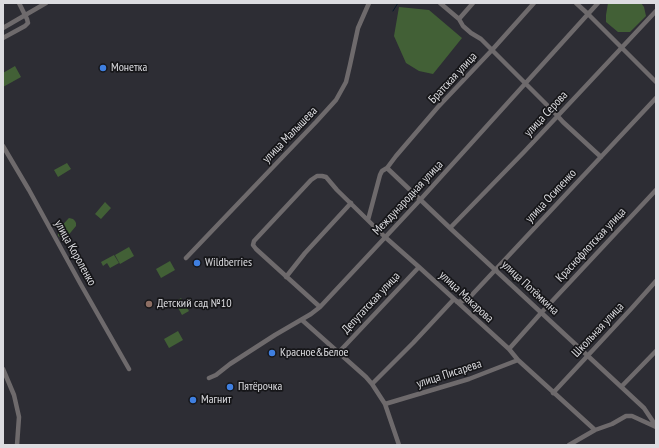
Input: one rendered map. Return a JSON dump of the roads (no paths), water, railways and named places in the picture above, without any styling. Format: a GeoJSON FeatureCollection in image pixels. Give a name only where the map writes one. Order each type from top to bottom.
{"type":"FeatureCollection","features":[{"type":"Feature","properties":{"kind":"street"},"geometry":{"type":"LineString","coordinates":[[3,38],[28,23],[28,19],[19,3]]}},
{"type":"Feature","properties":{"kind":"street"},"geometry":{"type":"LineString","coordinates":[[3,28],[46,3]]}},
{"type":"Feature","properties":{"kind":"street","name":"улица Малышева"},"geometry":{"type":"LineString","coordinates":[[186,258],[336,100],[346,82],[358,28],[369,3]]}},
{"type":"Feature","properties":{"kind":"street"},"geometry":{"type":"LineString","coordinates":[[440,3],[459,19],[463,26],[481,39],[563,122],[602,157]]}},
{"type":"Feature","properties":{"kind":"street"},"geometry":{"type":"LineString","coordinates":[[459,19],[473,3]]}},
{"type":"Feature","properties":{"kind":"street","name":"Братская улица"},"geometry":{"type":"LineString","coordinates":[[368,220],[382,171],[387,168],[438,107],[534,3]]}},
{"type":"Feature","properties":{"kind":"street"},"geometry":{"type":"LineString","coordinates":[[576,3],[656,82]]}},
{"type":"Feature","properties":{"kind":"street","name":"Международная улица"},"geometry":{"type":"LineString","coordinates":[[209,378],[216,375],[230,364],[272,337],[302,320],[320,307],[420,200],[598,3]]}},
{"type":"Feature","properties":{"kind":"street","name":"улица Серова"},"geometry":{"type":"LineString","coordinates":[[450,228],[523,153],[656,11]]}},
{"type":"Feature","properties":{"kind":"street","name":"улица Осипенко"},"geometry":{"type":"LineString","coordinates":[[372,384],[455,301],[463,301],[469,298],[656,98]]}},
{"type":"Feature","properties":{"kind":"street","name":"улица Короленко"},"geometry":{"type":"LineString","coordinates":[[3,146],[129,369]]}},
{"type":"Feature","properties":{"kind":"street","name":"улица Потёмкина"},"geometry":{"type":"LineString","coordinates":[[387,168],[644,408],[656,426]]}},
{"type":"Feature","properties":{"kind":"street","name":"улица Макарова"},"geometry":{"type":"LineString","coordinates":[[286,277],[256,249],[253,245],[254,240],[311,180],[317,176],[326,177],[385,238],[509,349],[518,360],[553,393],[595,430]]}},
{"type":"Feature","properties":{"kind":"street","name":"Краснофлотская улица"},"geometry":{"type":"LineString","coordinates":[[509,349],[656,190]]}},
{"type":"Feature","properties":{"kind":"street"},"geometry":{"type":"LineString","coordinates":[[320,307],[286,277],[305,253],[351,203]]}},
{"type":"Feature","properties":{"kind":"street","name":"Депутатская улица"},"geometry":{"type":"LineString","coordinates":[[339,352],[419,267]]}},
{"type":"Feature","properties":{"kind":"street","name":"Школьная улица"},"geometry":{"type":"LineString","coordinates":[[553,393],[656,281]]}},
{"type":"Feature","properties":{"kind":"street"},"geometry":{"type":"LineString","coordinates":[[302,320],[339,352],[372,384],[385,404],[399,445]]}},
{"type":"Feature","properties":{"kind":"street"},"geometry":{"type":"LineString","coordinates":[[621,387],[656,351]]}},
{"type":"Feature","properties":{"kind":"street","name":"улица Писарева"},"geometry":{"type":"LineString","coordinates":[[385,404],[468,379],[518,360]]}},
{"type":"Feature","properties":{"kind":"street"},"geometry":{"type":"LineString","coordinates":[[3,369],[14,395],[19,417],[18,445]]}},
{"type":"Feature","properties":{"kind":"street"},"geometry":{"type":"LineString","coordinates":[[569,445],[595,430],[612,424],[626,416],[632,416],[656,426]]}},
{"type":"Feature","properties":{"kind":"waterway"},"geometry":{"type":"LineString","coordinates":[[393,11],[398,3]]}},
{"type":"Feature","properties":{"kind":"place","name":"Монетка"},"geometry":{"type":"Point","coordinates":[103,68]}},
{"type":"Feature","properties":{"kind":"place","name":"Wildberries"},"geometry":{"type":"Point","coordinates":[197,263]}},
{"type":"Feature","properties":{"kind":"place","name":"Детский сад №10"},"geometry":{"type":"Point","coordinates":[149,304]}},
{"type":"Feature","properties":{"kind":"place","name":"Красное&Белое"},"geometry":{"type":"Point","coordinates":[272,353]}},
{"type":"Feature","properties":{"kind":"place","name":"Пятёрочка"},"geometry":{"type":"Point","coordinates":[230,387]}},
{"type":"Feature","properties":{"kind":"place","name":"Магнит"},"geometry":{"type":"Point","coordinates":[193,400]}}]}
